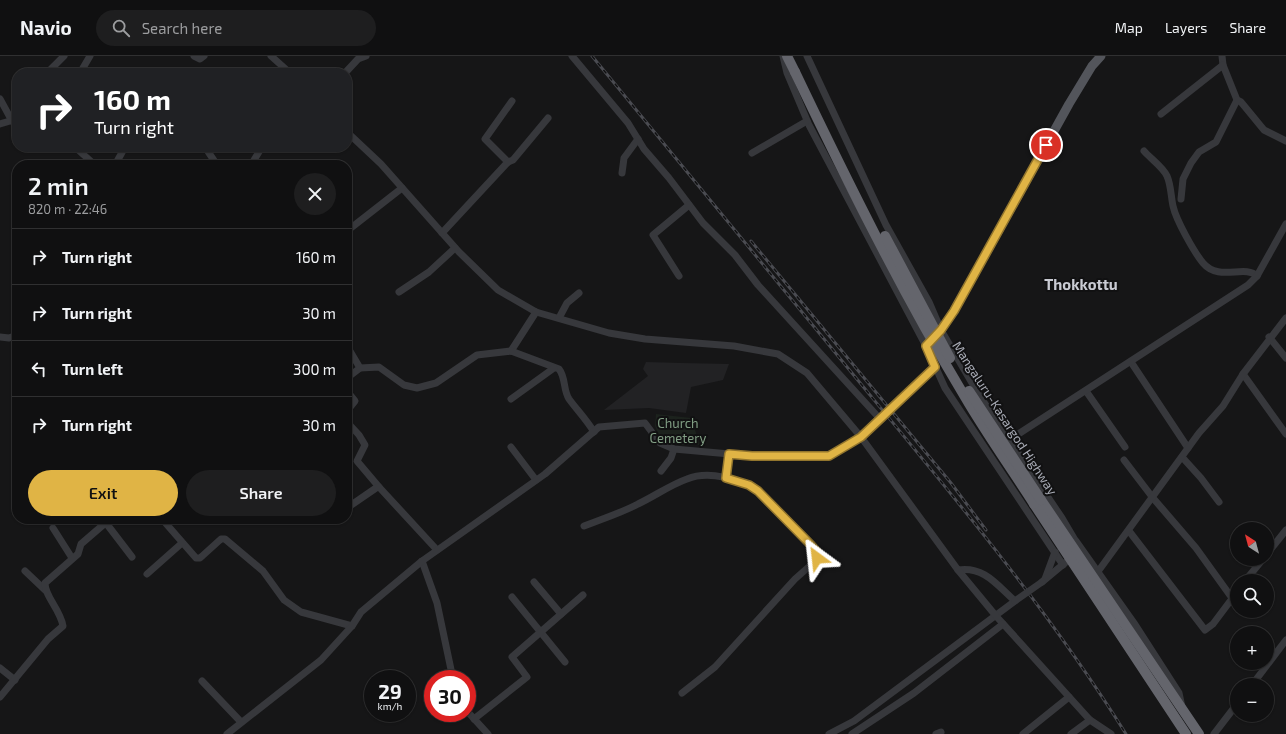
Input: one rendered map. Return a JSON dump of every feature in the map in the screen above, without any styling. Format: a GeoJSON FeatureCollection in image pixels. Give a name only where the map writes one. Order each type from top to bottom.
{"type":"FeatureCollection","features":[{"type":"Feature","properties":{"kind":"highway","name":"Mangaluru-Kasargod Highway"},"geometry":{"type":"LineString","coordinates":[[787,56],[798,71],[844,175],[925,328],[966,399],[1038,502],[1070,558],[1186,734]]}},
{"type":"Feature","properties":{"kind":"highway","name":"Mangaluru-Kasargod Highway"},"geometry":{"type":"LineString","coordinates":[[795,56],[798,71]]}},
{"type":"Feature","properties":{"kind":"highway","name":"Mangaluru-Kasargod Highway"},"geometry":{"type":"LineString","coordinates":[[1070,558],[1097,575],[1199,734]]}},
{"type":"Feature","properties":{"kind":"main road"},"geometry":{"type":"LineString","coordinates":[[926,346],[941,330],[958,304],[1069,104],[1092,66],[1101,56]]}},
{"type":"Feature","properties":{"kind":"street"},"geometry":{"type":"LineString","coordinates":[[52,68],[64,56]]}},
{"type":"Feature","properties":{"kind":"street"},"geometry":{"type":"LineString","coordinates":[[83,68],[90,56]]}},
{"type":"Feature","properties":{"kind":"street"},"geometry":{"type":"LineString","coordinates":[[194,56],[200,59],[204,56]]}},
{"type":"Feature","properties":{"kind":"street"},"geometry":{"type":"LineString","coordinates":[[271,56],[284,68]]}},
{"type":"Feature","properties":{"kind":"street"},"geometry":{"type":"LineString","coordinates":[[350,68],[358,59],[366,56]]}},
{"type":"Feature","properties":{"kind":"street"},"geometry":{"type":"LineString","coordinates":[[572,56],[628,123],[638,139],[703,223],[735,255],[758,285],[881,420]]}},
{"type":"Feature","properties":{"kind":"street"},"geometry":{"type":"LineString","coordinates":[[783,56],[787,73],[807,121],[960,412],[1054,552],[1070,558]]}},
{"type":"Feature","properties":{"kind":"street"},"geometry":{"type":"LineString","coordinates":[[807,56],[886,225],[928,302],[941,330],[978,395],[1048,496],[1097,575],[1188,448],[1223,406],[1269,337],[1286,318]]}},
{"type":"Feature","properties":{"kind":"street"},"geometry":{"type":"LineString","coordinates":[[1222,56],[1223,65],[1237,100],[1241,102],[1264,130],[1286,141]]}},
{"type":"Feature","properties":{"kind":"street"},"geometry":{"type":"LineString","coordinates":[[1161,114],[1223,65]]}},
{"type":"Feature","properties":{"kind":"street"},"geometry":{"type":"LineString","coordinates":[[0,99],[12,117]]}},
{"type":"Feature","properties":{"kind":"street"},"geometry":{"type":"LineString","coordinates":[[1181,199],[1183,179],[1191,163],[1199,152],[1216,142],[1237,100]]}},
{"type":"Feature","properties":{"kind":"street"},"geometry":{"type":"LineString","coordinates":[[508,162],[485,139],[512,101]]}},
{"type":"Feature","properties":{"kind":"street"},"geometry":{"type":"LineString","coordinates":[[442,233],[508,162],[513,160],[548,118]]}},
{"type":"Feature","properties":{"kind":"street"},"geometry":{"type":"LineString","coordinates":[[0,124],[12,121]]}},
{"type":"Feature","properties":{"kind":"street"},"geometry":{"type":"LineString","coordinates":[[752,154],[807,121]]}},
{"type":"Feature","properties":{"kind":"street"},"geometry":{"type":"LineString","coordinates":[[352,137],[381,164],[455,248],[498,290],[536,312],[609,333],[645,339],[734,346],[778,354],[807,373],[861,437],[958,570],[996,616],[1090,720],[1111,734]]}},
{"type":"Feature","properties":{"kind":"street"},"geometry":{"type":"LineString","coordinates":[[622,173],[624,158],[638,139]]}},
{"type":"Feature","properties":{"kind":"street"},"geometry":{"type":"LineString","coordinates":[[1144,151],[1167,176],[1177,219],[1204,265],[1219,273],[1251,273],[1257,276]]}},
{"type":"Feature","properties":{"kind":"street"},"geometry":{"type":"LineString","coordinates":[[81,152],[89,160]]}},
{"type":"Feature","properties":{"kind":"street"},"geometry":{"type":"LineString","coordinates":[[352,227],[402,188]]}},
{"type":"Feature","properties":{"kind":"street"},"geometry":{"type":"LineString","coordinates":[[679,276],[653,235],[689,205]]}},
{"type":"Feature","properties":{"kind":"street"},"geometry":{"type":"LineString","coordinates":[[1009,440],[1248,285],[1257,276],[1286,224]]}},
{"type":"Feature","properties":{"kind":"street"},"geometry":{"type":"LineString","coordinates":[[399,292],[429,272],[455,248]]}},
{"type":"Feature","properties":{"kind":"street"},"geometry":{"type":"LineString","coordinates":[[559,318],[567,303],[579,292]]}},
{"type":"Feature","properties":{"kind":"street"},"geometry":{"type":"LineString","coordinates":[[511,351],[536,312]]}},
{"type":"Feature","properties":{"kind":"street"},"geometry":{"type":"LineString","coordinates":[[0,337],[8,338],[12,337]]}},
{"type":"Feature","properties":{"kind":"street"},"geometry":{"type":"LineString","coordinates":[[1269,337],[1286,358]]}},
{"type":"Feature","properties":{"kind":"street"},"geometry":{"type":"LineString","coordinates":[[352,374],[360,368],[379,367],[404,385],[417,388],[436,383],[476,355],[511,351],[554,368],[563,374],[568,398],[584,415],[594,432]]}},
{"type":"Feature","properties":{"kind":"street"},"geometry":{"type":"LineString","coordinates":[[352,354],[360,368]]}},
{"type":"Feature","properties":{"kind":"street"},"geometry":{"type":"LineString","coordinates":[[1131,362],[1188,448]]}},
{"type":"Feature","properties":{"kind":"street"},"geometry":{"type":"LineString","coordinates":[[227,734],[321,660],[352,626],[361,612],[422,561],[546,474],[599,427],[645,423],[660,443],[674,449],[752,456],[829,456],[861,437],[881,420],[935,367]]}},
{"type":"Feature","properties":{"kind":"street"},"geometry":{"type":"LineString","coordinates":[[511,399],[554,368]]}},
{"type":"Feature","properties":{"kind":"street"},"geometry":{"type":"LineString","coordinates":[[1243,374],[1286,434]]}},
{"type":"Feature","properties":{"kind":"street"},"geometry":{"type":"LineString","coordinates":[[1086,391],[1124,447]]}},
{"type":"Feature","properties":{"kind":"street"},"geometry":{"type":"LineString","coordinates":[[352,427],[365,445],[357,461],[437,550]]}},
{"type":"Feature","properties":{"kind":"street"},"geometry":{"type":"LineString","coordinates":[[511,447],[536,480]]}},
{"type":"Feature","properties":{"kind":"street"},"geometry":{"type":"LineString","coordinates":[[660,471],[671,458],[674,449]]}},
{"type":"Feature","properties":{"kind":"street"},"geometry":{"type":"LineString","coordinates":[[726,478],[729,454]]}},
{"type":"Feature","properties":{"kind":"street"},"geometry":{"type":"LineString","coordinates":[[1182,457],[1202,478],[1219,502]]}},
{"type":"Feature","properties":{"kind":"street"},"geometry":{"type":"LineString","coordinates":[[1124,460],[1153,498],[1196,548],[1230,595]]}},
{"type":"Feature","properties":{"kind":"street"},"geometry":{"type":"LineString","coordinates":[[584,526],[636,505],[687,479],[702,475],[726,478],[749,485],[758,491],[818,553],[817,558],[795,579],[715,667],[682,693]]}},
{"type":"Feature","properties":{"kind":"street"},"geometry":{"type":"LineString","coordinates":[[352,505],[379,487]]}},
{"type":"Feature","properties":{"kind":"street"},"geometry":{"type":"LineString","coordinates":[[45,590],[45,583],[78,554],[81,544],[104,524]]}},
{"type":"Feature","properties":{"kind":"street"},"geometry":{"type":"LineString","coordinates":[[110,524],[132,557]]}},
{"type":"Feature","properties":{"kind":"street"},"geometry":{"type":"LineString","coordinates":[[166,524],[182,544],[196,558],[200,558],[221,539],[225,539],[264,571],[284,600],[300,612],[352,626]]}},
{"type":"Feature","properties":{"kind":"street"},"geometry":{"type":"LineString","coordinates":[[53,528],[72,558]]}},
{"type":"Feature","properties":{"kind":"street"},"geometry":{"type":"LineString","coordinates":[[1274,545],[1286,530]]}},
{"type":"Feature","properties":{"kind":"street"},"geometry":{"type":"LineString","coordinates":[[1129,531],[1205,630],[1213,624],[1230,601]]}},
{"type":"Feature","properties":{"kind":"street"},"geometry":{"type":"LineString","coordinates":[[829,734],[854,721],[1043,581],[1070,558],[1075,540]]}},
{"type":"Feature","properties":{"kind":"street"},"geometry":{"type":"LineString","coordinates":[[147,574],[182,544]]}},
{"type":"Feature","properties":{"kind":"street"},"geometry":{"type":"LineString","coordinates":[[1043,581],[1054,552]]}},
{"type":"Feature","properties":{"kind":"street"},"geometry":{"type":"LineString","coordinates":[[422,561],[437,603],[451,670]]}},
{"type":"Feature","properties":{"kind":"street"},"geometry":{"type":"LineString","coordinates":[[1251,574],[1257,566]]}},
{"type":"Feature","properties":{"kind":"street"},"geometry":{"type":"LineString","coordinates":[[958,570],[970,568],[984,574],[1015,601]]}},
{"type":"Feature","properties":{"kind":"street"},"geometry":{"type":"LineString","coordinates":[[0,697],[48,639],[63,626],[61,615],[45,590],[25,571]]}},
{"type":"Feature","properties":{"kind":"street"},"geometry":{"type":"LineString","coordinates":[[534,582],[561,614]]}},
{"type":"Feature","properties":{"kind":"street"},"geometry":{"type":"LineString","coordinates":[[476,717],[527,677],[512,657],[583,595]]}},
{"type":"Feature","properties":{"kind":"street"},"geometry":{"type":"LineString","coordinates":[[512,597],[565,662]]}},
{"type":"Feature","properties":{"kind":"street"},"geometry":{"type":"LineString","coordinates":[[852,734],[914,693],[1003,624]]}},
{"type":"Feature","properties":{"kind":"street"},"geometry":{"type":"LineString","coordinates":[[1257,678],[1286,640]]}},
{"type":"Feature","properties":{"kind":"street"},"geometry":{"type":"LineString","coordinates":[[0,668],[15,680]]}},
{"type":"Feature","properties":{"kind":"street"},"geometry":{"type":"LineString","coordinates":[[202,681],[241,722]]}},
{"type":"Feature","properties":{"kind":"street"},"geometry":{"type":"LineString","coordinates":[[1023,734],[1069,697]]}},
{"type":"Feature","properties":{"kind":"street"},"geometry":{"type":"LineString","coordinates":[[1174,716],[1183,710]]}},
{"type":"Feature","properties":{"kind":"street"},"geometry":{"type":"LineString","coordinates":[[1214,734],[1230,713]]}},
{"type":"Feature","properties":{"kind":"street"},"geometry":{"type":"LineString","coordinates":[[1071,734],[1090,720]]}},
{"type":"Feature","properties":{"kind":"street"},"geometry":{"type":"LineString","coordinates":[[476,721],[488,734]]}},
{"type":"Feature","properties":{"kind":"shaded area"},"geometry":{"type":"Polygon","coordinates":[[[646,362],[729,364],[723,380],[691,387],[686,413],[649,408],[604,410],[648,376],[643,369],[646,362]]]}},
{"type":"Feature","properties":{"kind":"green space","name":"Church Cemetery"},"geometry":{"type":"Polygon","coordinates":[[[656,414],[691,418],[700,445],[682,445],[661,440],[655,426],[656,414]]]}},
{"type":"Feature","properties":{"kind":"railway"},"geometry":{"type":"LineString","coordinates":[[592,56],[1004,560],[1067,646],[1126,734]]}},
{"type":"Feature","properties":{"kind":"railway"},"geometry":{"type":"LineString","coordinates":[[751,241],[951,483],[986,530]]}},
{"type":"Feature","properties":{"kind":"district","name":"Thokkottu"},"geometry":{"type":"Point","coordinates":[1081,284]}},
{"type":"Feature","properties":{"kind":"route"},"geometry":{"type":"LineString","coordinates":[[817,558],[818,553],[811,545],[758,491],[749,485],[726,478],[729,454],[752,456],[829,456],[861,437],[881,420],[935,367],[926,346],[941,330],[954,311],[1046,145]]}}]}
